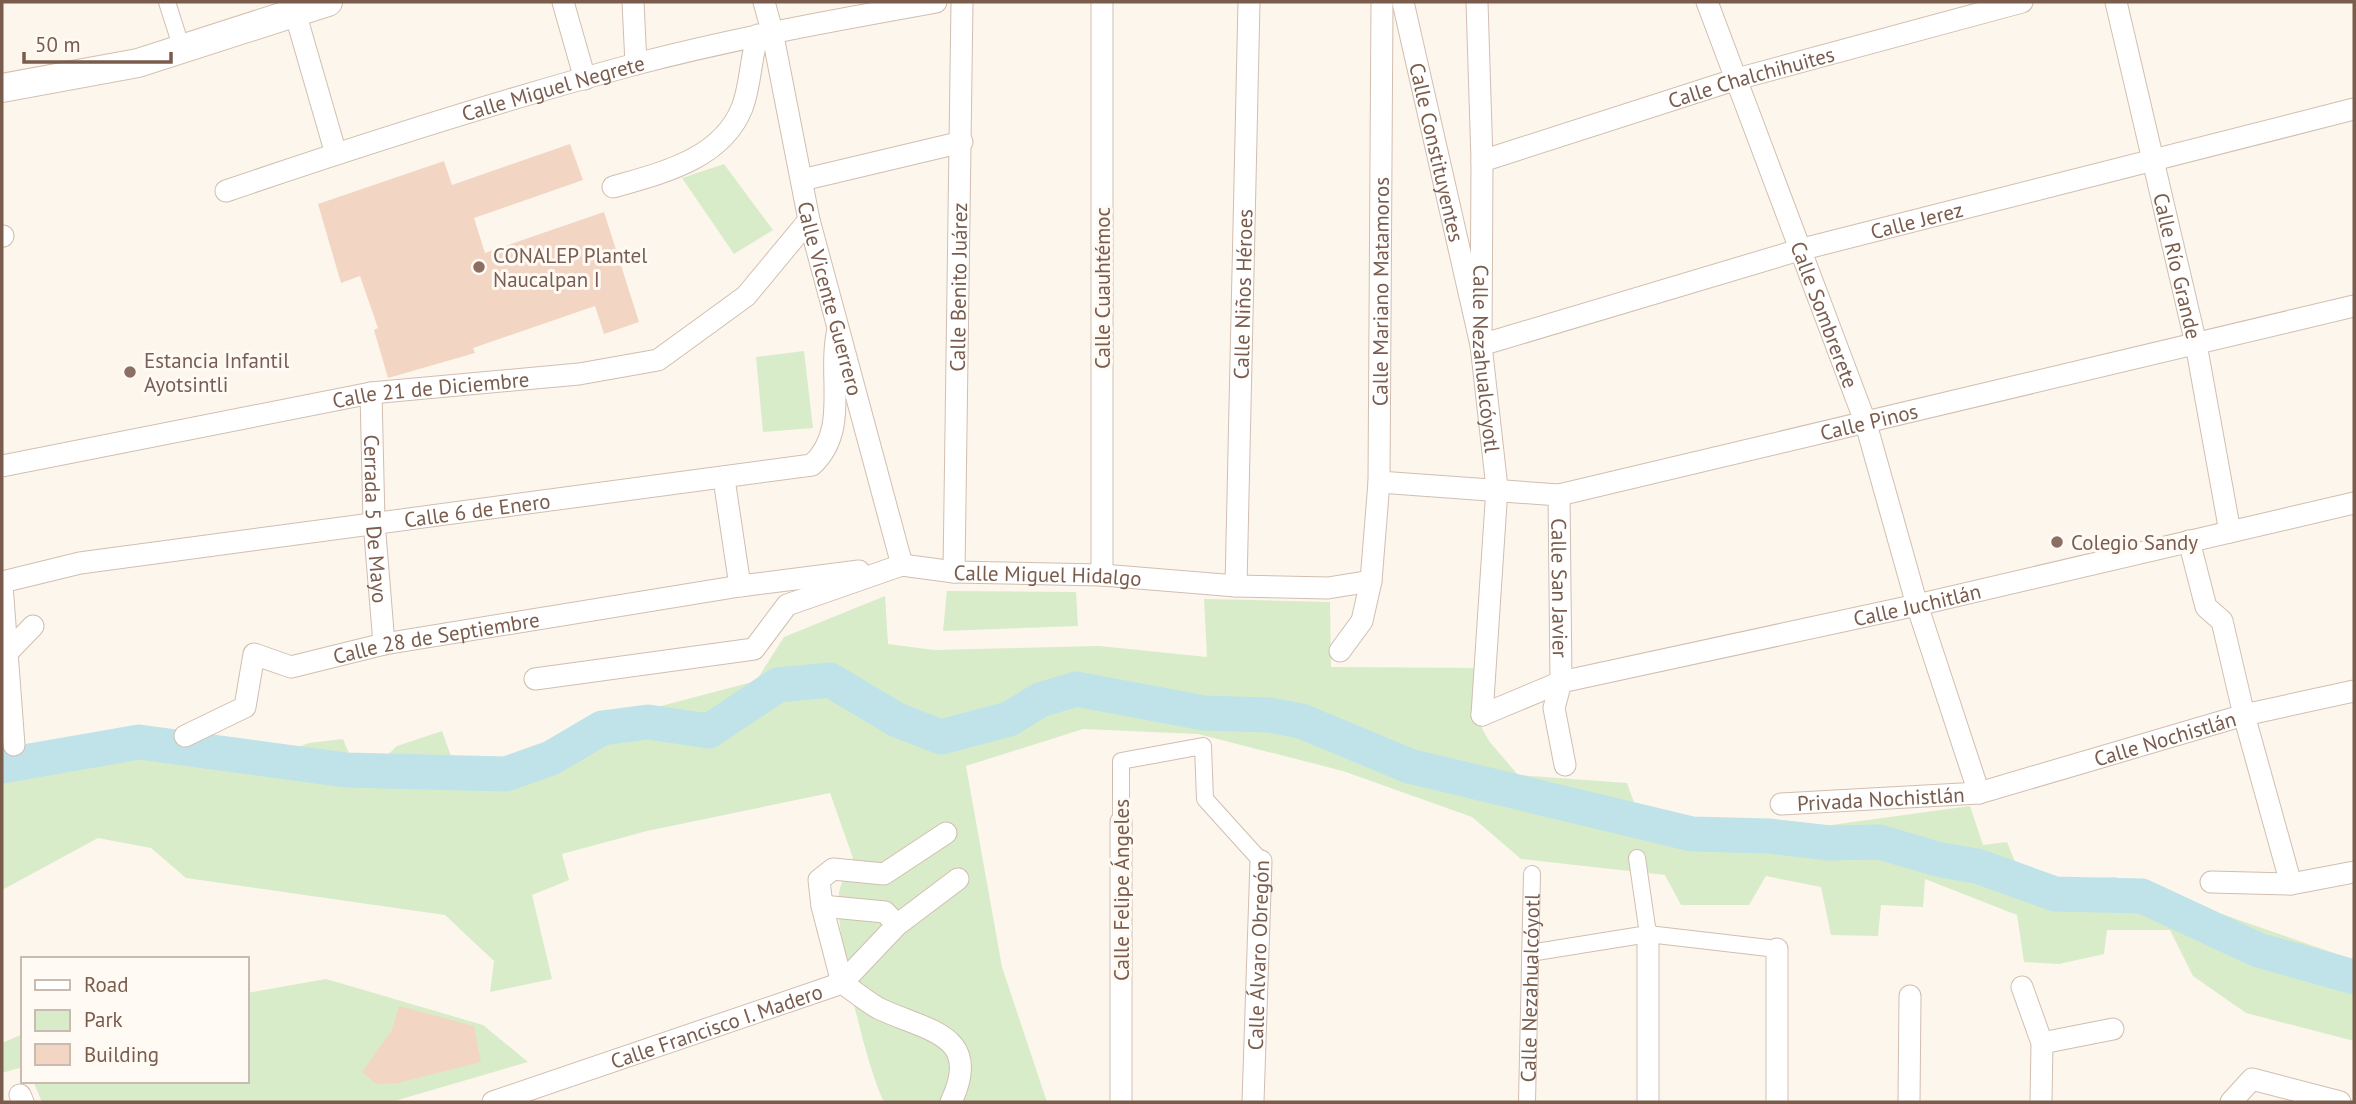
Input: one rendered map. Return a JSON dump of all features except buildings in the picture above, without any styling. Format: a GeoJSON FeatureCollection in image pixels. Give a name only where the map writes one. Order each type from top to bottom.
{"type":"FeatureCollection","features":[{"type":"Feature","properties":{"kind":"main road"},"geometry":{"type":"LineString","coordinates":[[2,88],[138,63],[183,49],[293,7],[328,2]]}},
{"type":"Feature","properties":{"kind":"street"},"geometry":{"type":"LineString","coordinates":[[167,2],[183,49]]}},
{"type":"Feature","properties":{"kind":"street"},"geometry":{"type":"LineString","coordinates":[[563,2],[585,79]]}},
{"type":"Feature","properties":{"kind":"street"},"geometry":{"type":"LineString","coordinates":[[633,2],[636,64]]}},
{"type":"Feature","properties":{"kind":"street","name":"Calle Vicente Guerrero"},"geometry":{"type":"LineString","coordinates":[[764,2],[765,33],[802,180],[809,220],[902,565]]}},
{"type":"Feature","properties":{"kind":"street","name":"Calle Miguel Negrete"},"geometry":{"type":"LineString","coordinates":[[226,191],[336,154],[636,64],[765,33],[936,2]]}},
{"type":"Feature","properties":{"kind":"street","name":"Calle Benito Juárez"},"geometry":{"type":"LineString","coordinates":[[954,572],[962,2]]}},
{"type":"Feature","properties":{"kind":"street","name":"Calle Cuauhtémoc"},"geometry":{"type":"LineString","coordinates":[[1101,575],[1102,2]]}},
{"type":"Feature","properties":{"kind":"street","name":"Calle Niños Héroes"},"geometry":{"type":"LineString","coordinates":[[1236,586],[1249,2]]}},
{"type":"Feature","properties":{"kind":"street","name":"Calle Mariano Matamoros"},"geometry":{"type":"LineString","coordinates":[[1340,651],[1362,621],[1371,581],[1379,482],[1382,2]]}},
{"type":"Feature","properties":{"kind":"street","name":"Calle Constituyentes"},"geometry":{"type":"LineString","coordinates":[[1403,2],[1481,345]]}},
{"type":"Feature","properties":{"kind":"street","name":"Calle Nezahualcóyotl"},"geometry":{"type":"LineString","coordinates":[[1477,2],[1482,161],[1481,345],[1497,488],[1482,715]]}},
{"type":"Feature","properties":{"kind":"street","name":"Calle Sombrerete"},"geometry":{"type":"LineString","coordinates":[[1707,2],[1866,424],[1917,605],[1979,793]]}},
{"type":"Feature","properties":{"kind":"street","name":"Calle Chalchihuites"},"geometry":{"type":"LineString","coordinates":[[1482,161],[1737,79],[2022,2]]}},
{"type":"Feature","properties":{"kind":"street","name":"Calle Río Grande"},"geometry":{"type":"LineString","coordinates":[[2116,2],[2196,344],[2230,532]]}},
{"type":"Feature","properties":{"kind":"street"},"geometry":{"type":"LineString","coordinates":[[293,7],[336,154]]}},
{"type":"Feature","properties":{"kind":"street"},"geometry":{"type":"LineString","coordinates":[[613,187],[680,165],[722,140],[741,109],[765,33]]}},
{"type":"Feature","properties":{"kind":"street","name":"Calle Jerez"},"geometry":{"type":"LineString","coordinates":[[1481,345],[1799,250],[2354,109]]}},
{"type":"Feature","properties":{"kind":"street"},"geometry":{"type":"LineString","coordinates":[[802,180],[962,142]]}},
{"type":"Feature","properties":{"kind":"street","name":"Calle 21 de Diciembre"},"geometry":{"type":"LineString","coordinates":[[2,466],[371,393],[579,374],[658,360],[746,296],[809,220]]}},
{"type":"Feature","properties":{"kind":"street","name":"Calle Pinos"},"geometry":{"type":"LineString","coordinates":[[1379,482],[1497,488],[1559,495],[2354,306]]}},
{"type":"Feature","properties":{"kind":"street","name":"Calle 6 de Enero"},"geometry":{"type":"LineString","coordinates":[[2,584],[80,563],[374,522],[724,479],[812,465],[825,453],[835,425],[832,354],[838,329]]}},
{"type":"Feature","properties":{"kind":"street","name":"Cerrada 5 De Mayo"},"geometry":{"type":"LineString","coordinates":[[371,393],[374,522],[384,644]]}},
{"type":"Feature","properties":{"kind":"street"},"geometry":{"type":"LineString","coordinates":[[724,479],[740,586]]}},
{"type":"Feature","properties":{"kind":"street","name":"Calle San Javier"},"geometry":{"type":"LineString","coordinates":[[1554,708],[1561,682],[1559,495]]}},
{"type":"Feature","properties":{"kind":"street","name":"Calle Juchitlán"},"geometry":{"type":"LineString","coordinates":[[1482,715],[1561,682],[1917,605],[2354,503]]}},
{"type":"Feature","properties":{"kind":"street"},"geometry":{"type":"LineString","coordinates":[[2189,541],[2206,607],[2222,621],[2244,715],[2291,884]]}},
{"type":"Feature","properties":{"kind":"street","name":"Calle Miguel Hidalgo"},"geometry":{"type":"LineString","coordinates":[[535,679],[754,649],[787,605],[902,565],[954,572],[1101,575],[1236,586],[1328,588],[1371,581]]}},
{"type":"Feature","properties":{"kind":"street","name":"Calle 28 de Septiembre"},"geometry":{"type":"LineString","coordinates":[[185,736],[245,707],[254,654],[291,667],[384,644],[740,586],[902,565]]}},
{"type":"Feature","properties":{"kind":"street"},"geometry":{"type":"LineString","coordinates":[[2,584],[14,745]]}},
{"type":"Feature","properties":{"kind":"street"},"geometry":{"type":"LineString","coordinates":[[7,653],[33,626]]}},
{"type":"Feature","properties":{"kind":"street","name":"Calle Nochistlán"},"geometry":{"type":"LineString","coordinates":[[1979,793],[2244,715],[2354,691]]}},
{"type":"Feature","properties":{"kind":"street"},"geometry":{"type":"LineString","coordinates":[[1482,715],[1554,708],[1565,765]]}},
{"type":"Feature","properties":{"kind":"street","name":"Calle Felipe Ángeles"},"geometry":{"type":"LineString","coordinates":[[1121,1102],[1121,761],[1202,746]]}},
{"type":"Feature","properties":{"kind":"street","name":"Calle Álvaro Obregón"},"geometry":{"type":"LineString","coordinates":[[1202,746],[1205,799],[1261,861],[1253,1102]]}},
{"type":"Feature","properties":{"kind":"street","name":"Privada Nochistlán"},"geometry":{"type":"LineString","coordinates":[[1781,804],[1979,793]]}},
{"type":"Feature","properties":{"kind":"street"},"geometry":{"type":"LineString","coordinates":[[842,984],[822,906],[819,880],[834,869],[884,874],[946,833]]}},
{"type":"Feature","properties":{"kind":"street"},"geometry":{"type":"LineString","coordinates":[[1637,858],[1648,934],[1648,1102]]}},
{"type":"Feature","properties":{"kind":"street"},"geometry":{"type":"LineString","coordinates":[[2211,882],[2291,884],[2354,873]]}},
{"type":"Feature","properties":{"kind":"street","name":"Calle Nezahualcóyotl"},"geometry":{"type":"LineString","coordinates":[[1527,1102],[1532,874]]}},
{"type":"Feature","properties":{"kind":"street"},"geometry":{"type":"LineString","coordinates":[[842,984],[897,925],[958,879]]}},
{"type":"Feature","properties":{"kind":"street"},"geometry":{"type":"LineString","coordinates":[[822,906],[885,912],[897,925]]}},
{"type":"Feature","properties":{"kind":"street"},"geometry":{"type":"LineString","coordinates":[[1530,953],[1648,934],[1777,949],[1777,1102]]}},
{"type":"Feature","properties":{"kind":"street","name":"Calle Francisco I. Madero"},"geometry":{"type":"LineString","coordinates":[[493,1102],[535,1096],[842,984],[877,1007],[934,1029],[949,1040],[959,1055],[961,1080],[951,1102]]}},
{"type":"Feature","properties":{"kind":"street"},"geometry":{"type":"LineString","coordinates":[[2022,988],[2042,1043],[2041,1102]]}},
{"type":"Feature","properties":{"kind":"street"},"geometry":{"type":"LineString","coordinates":[[1909,1102],[1910,996]]}},
{"type":"Feature","properties":{"kind":"street"},"geometry":{"type":"LineString","coordinates":[[2042,1043],[2113,1029]]}},
{"type":"Feature","properties":{"kind":"street"},"geometry":{"type":"LineString","coordinates":[[2231,1102],[2252,1079],[2340,1102]]}},
{"type":"Feature","properties":{"kind":"green space"},"geometry":{"type":"Polygon","coordinates":[[[724,164],[773,230],[734,254],[682,178],[724,164]]]}},
{"type":"Feature","properties":{"kind":"green space"},"geometry":{"type":"Polygon","coordinates":[[[804,351],[813,428],[763,432],[756,357],[804,351]]]}},
{"type":"Feature","properties":{"kind":"green space"},"geometry":{"type":"Polygon","coordinates":[[[947,591],[1076,592],[1078,626],[943,631],[947,591]]]}},
{"type":"Feature","properties":{"kind":"green space"},"geometry":{"type":"Polygon","coordinates":[[[885,596],[888,644],[934,650],[1099,646],[1207,657],[1204,599],[1330,602],[1331,667],[1479,668],[1477,719],[1489,741],[1518,775],[1627,783],[1636,808],[1719,821],[1824,826],[1970,806],[1983,845],[2007,842],[2018,870],[2049,883],[2115,877],[2354,960],[2354,1041],[2246,1013],[2193,976],[2170,930],[2107,930],[2104,954],[2059,964],[2024,962],[2017,915],[1925,879],[1923,907],[1881,905],[1878,936],[1831,935],[1821,887],[1766,876],[1749,905],[1681,905],[1665,875],[1521,859],[1472,817],[1343,771],[1198,734],[1083,729],[966,766],[1002,967],[1047,1102],[884,1102],[869,1060],[846,967],[841,937],[839,893],[853,858],[830,793],[647,831],[562,854],[569,880],[532,895],[552,979],[490,992],[494,961],[445,915],[186,878],[151,848],[98,838],[2,890],[2,780],[116,754],[233,771],[309,743],[343,739],[351,758],[379,763],[397,746],[442,731],[459,778],[506,767],[600,722],[756,681],[784,637],[885,596]]]}},
{"type":"Feature","properties":{"kind":"green space"},"geometry":{"type":"Polygon","coordinates":[[[326,979],[483,1025],[528,1062],[391,1102],[42,1102],[34,1083],[248,1083],[248,993],[326,979]]]}},
{"type":"Feature","properties":{"kind":"green space"},"geometry":{"type":"Polygon","coordinates":[[[21,1035],[21,1068],[2,1073],[2,1043],[21,1035]]]}},
{"type":"Feature","properties":{"kind":"waterway"},"geometry":{"type":"LineString","coordinates":[[2,766],[139,742],[346,770],[506,774],[551,758],[602,728],[648,722],[709,731],[778,685],[830,680],[897,720],[941,737],[1009,719],[1040,700],[1076,689],[1204,713],[1269,715],[1301,721],[1409,766],[1692,834],[1769,836],[1830,843],[1879,842],[1941,860],[1977,866],[2055,894],[2142,896],[2258,950],[2354,977]]}},
{"type":"Feature","properties":{"kind":"place","name":"CONALEP Plantel Naucalpan I"},"geometry":{"type":"Point","coordinates":[479,267]}},
{"type":"Feature","properties":{"kind":"place","name":"Estancia Infantil Ayotsintli"},"geometry":{"type":"Point","coordinates":[130,372]}},
{"type":"Feature","properties":{"kind":"place","name":"Colegio Sandy"},"geometry":{"type":"Point","coordinates":[2057,542]}}]}
